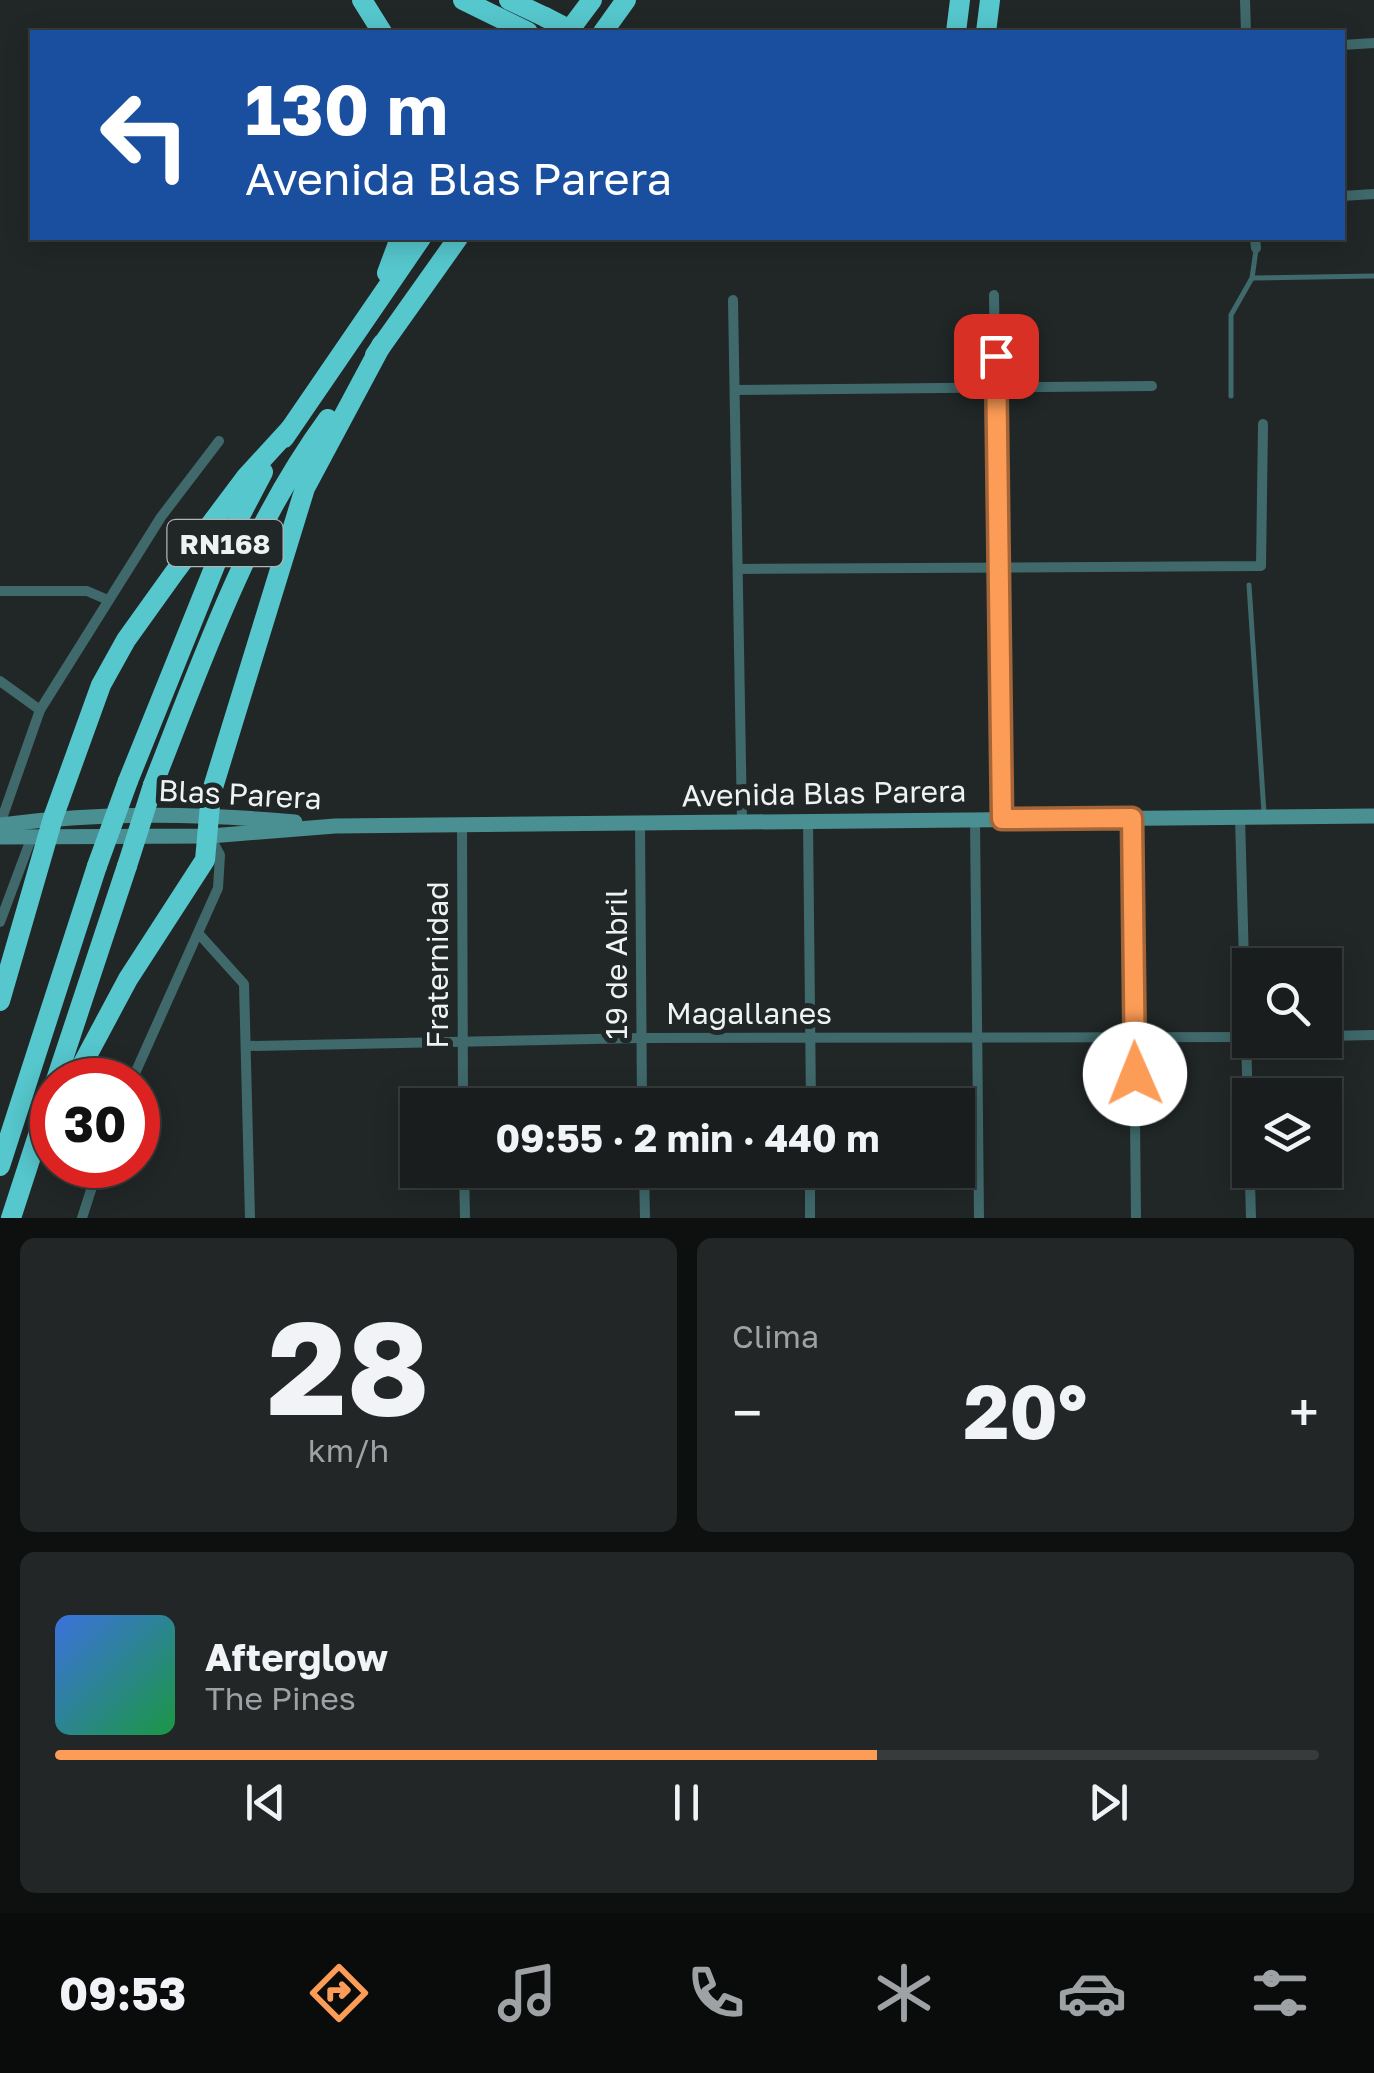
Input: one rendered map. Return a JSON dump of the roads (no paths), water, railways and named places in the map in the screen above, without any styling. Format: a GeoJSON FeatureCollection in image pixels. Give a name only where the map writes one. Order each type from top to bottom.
{"type":"FeatureCollection","features":[{"type":"Feature","properties":{"kind":"highway"},"geometry":{"type":"LineString","coordinates":[[362,0],[381,30]]}},
{"type":"Feature","properties":{"kind":"highway"},"geometry":{"type":"LineString","coordinates":[[463,0],[524,30]]}},
{"type":"Feature","properties":{"kind":"highway"},"geometry":{"type":"LineString","coordinates":[[509,0],[568,30]]}},
{"type":"Feature","properties":{"kind":"highway"},"geometry":{"type":"LineString","coordinates":[[572,30],[592,0]]}},
{"type":"Feature","properties":{"kind":"highway"},"geometry":{"type":"LineString","coordinates":[[604,30],[626,0]]}},
{"type":"Feature","properties":{"kind":"highway"},"geometry":{"type":"LineString","coordinates":[[956,30],[960,0]]}},
{"type":"Feature","properties":{"kind":"highway"},"geometry":{"type":"LineString","coordinates":[[986,30],[990,0]]}},
{"type":"Feature","properties":{"kind":"highway","name":"RN168"},"geometry":{"type":"LineString","coordinates":[[0,1166],[97,866],[218,558],[290,429],[358,325],[389,269],[399,240]]}},
{"type":"Feature","properties":{"kind":"highway"},"geometry":{"type":"LineString","coordinates":[[358,325],[420,240]]}},
{"type":"Feature","properties":{"kind":"highway","name":"RN168"},"geometry":{"type":"LineString","coordinates":[[63,1058],[153,785],[259,528],[280,488],[457,240]]}},
{"type":"Feature","properties":{"kind":"highway"},"geometry":{"type":"LineString","coordinates":[[86,1058],[128,979],[205,860],[231,722],[304,488],[382,344]]}},
{"type":"Feature","properties":{"kind":"highway"},"geometry":{"type":"LineString","coordinates":[[0,1000],[39,839],[53,818],[101,685],[126,640],[246,477],[290,429]]}},
{"type":"Feature","properties":{"kind":"highway"},"geometry":{"type":"LineString","coordinates":[[11,1218],[30,1160]]}},
{"type":"Feature","properties":{"kind":"main road","name":"Avenida Blas Parera"},"geometry":{"type":"LineString","coordinates":[[335,826],[1374,816]]}},
{"type":"Feature","properties":{"kind":"main road","name":"Blas Parera"},"geometry":{"type":"LineString","coordinates":[[0,825],[53,818],[210,826],[335,826]]}},
{"type":"Feature","properties":{"kind":"main road","name":"Blas Parera"},"geometry":{"type":"LineString","coordinates":[[0,837],[39,839],[210,826]]}},
{"type":"Feature","properties":{"kind":"street"},"geometry":{"type":"LineString","coordinates":[[1245,0],[1246,30]]}},
{"type":"Feature","properties":{"kind":"street"},"geometry":{"type":"LineString","coordinates":[[1345,45],[1374,43]]}},
{"type":"Feature","properties":{"kind":"street"},"geometry":{"type":"LineString","coordinates":[[1345,196],[1374,194]]}},
{"type":"Feature","properties":{"kind":"street"},"geometry":{"type":"LineString","coordinates":[[994,295],[1002,819]]}},
{"type":"Feature","properties":{"kind":"street"},"geometry":{"type":"LineString","coordinates":[[734,300],[742,822]]}},
{"type":"Feature","properties":{"kind":"street"},"geometry":{"type":"LineString","coordinates":[[735,390],[1152,386]]}},
{"type":"Feature","properties":{"kind":"street"},"geometry":{"type":"LineString","coordinates":[[738,569],[1261,566],[1262,424]]}},
{"type":"Feature","properties":{"kind":"street"},"geometry":{"type":"LineString","coordinates":[[0,825],[40,710],[161,517],[219,441]]}},
{"type":"Feature","properties":{"kind":"street"},"geometry":{"type":"LineString","coordinates":[[0,591],[87,591],[108,600]]}},
{"type":"Feature","properties":{"kind":"street"},"geometry":{"type":"LineString","coordinates":[[0,681],[40,710]]}},
{"type":"Feature","properties":{"kind":"street"},"geometry":{"type":"LineString","coordinates":[[1132,818],[1136,1218]]}},
{"type":"Feature","properties":{"kind":"street"},"geometry":{"type":"LineString","coordinates":[[1240,818],[1245,948]]}},
{"type":"Feature","properties":{"kind":"street"},"geometry":{"type":"LineString","coordinates":[[975,820],[980,1218]]}},
{"type":"Feature","properties":{"kind":"street"},"geometry":{"type":"LineString","coordinates":[[808,821],[811,1088]]}},
{"type":"Feature","properties":{"kind":"street","name":"19 de Abril"},"geometry":{"type":"LineString","coordinates":[[640,823],[642,1088]]}},
{"type":"Feature","properties":{"kind":"street"},"geometry":{"type":"LineString","coordinates":[[142,1058],[199,934],[222,871],[210,826]]}},
{"type":"Feature","properties":{"kind":"street","name":"Fraternidad"},"geometry":{"type":"LineString","coordinates":[[462,826],[463,1088]]}},
{"type":"Feature","properties":{"kind":"street"},"geometry":{"type":"LineString","coordinates":[[0,922],[39,839]]}},
{"type":"Feature","properties":{"kind":"street"},"geometry":{"type":"LineString","coordinates":[[199,934],[244,984],[250,1218]]}},
{"type":"Feature","properties":{"kind":"street"},"geometry":{"type":"LineString","coordinates":[[1342,1036],[1374,1035]]}},
{"type":"Feature","properties":{"kind":"street","name":"Magallanes"},"geometry":{"type":"LineString","coordinates":[[248,1046],[641,1038],[1232,1038]]}},
{"type":"Feature","properties":{"kind":"street"},"geometry":{"type":"LineString","coordinates":[[1248,1058],[1251,1218]]}},
{"type":"Feature","properties":{"kind":"street"},"geometry":{"type":"LineString","coordinates":[[82,1218],[92,1188]]}},
{"type":"Feature","properties":{"kind":"street"},"geometry":{"type":"LineString","coordinates":[[464,1188],[465,1218]]}},
{"type":"Feature","properties":{"kind":"street"},"geometry":{"type":"LineString","coordinates":[[644,1188],[645,1218]]}},
{"type":"Feature","properties":{"kind":"street"},"geometry":{"type":"LineString","coordinates":[[810,1188],[810,1218]]}},
{"type":"Feature","properties":{"kind":"lane"},"geometry":{"type":"LineString","coordinates":[[1231,396],[1231,315],[1252,278],[1256,243]]}},
{"type":"Feature","properties":{"kind":"lane"},"geometry":{"type":"LineString","coordinates":[[1252,278],[1374,276]]}},
{"type":"Feature","properties":{"kind":"lane"},"geometry":{"type":"LineString","coordinates":[[1248,585],[1264,816]]}}]}
